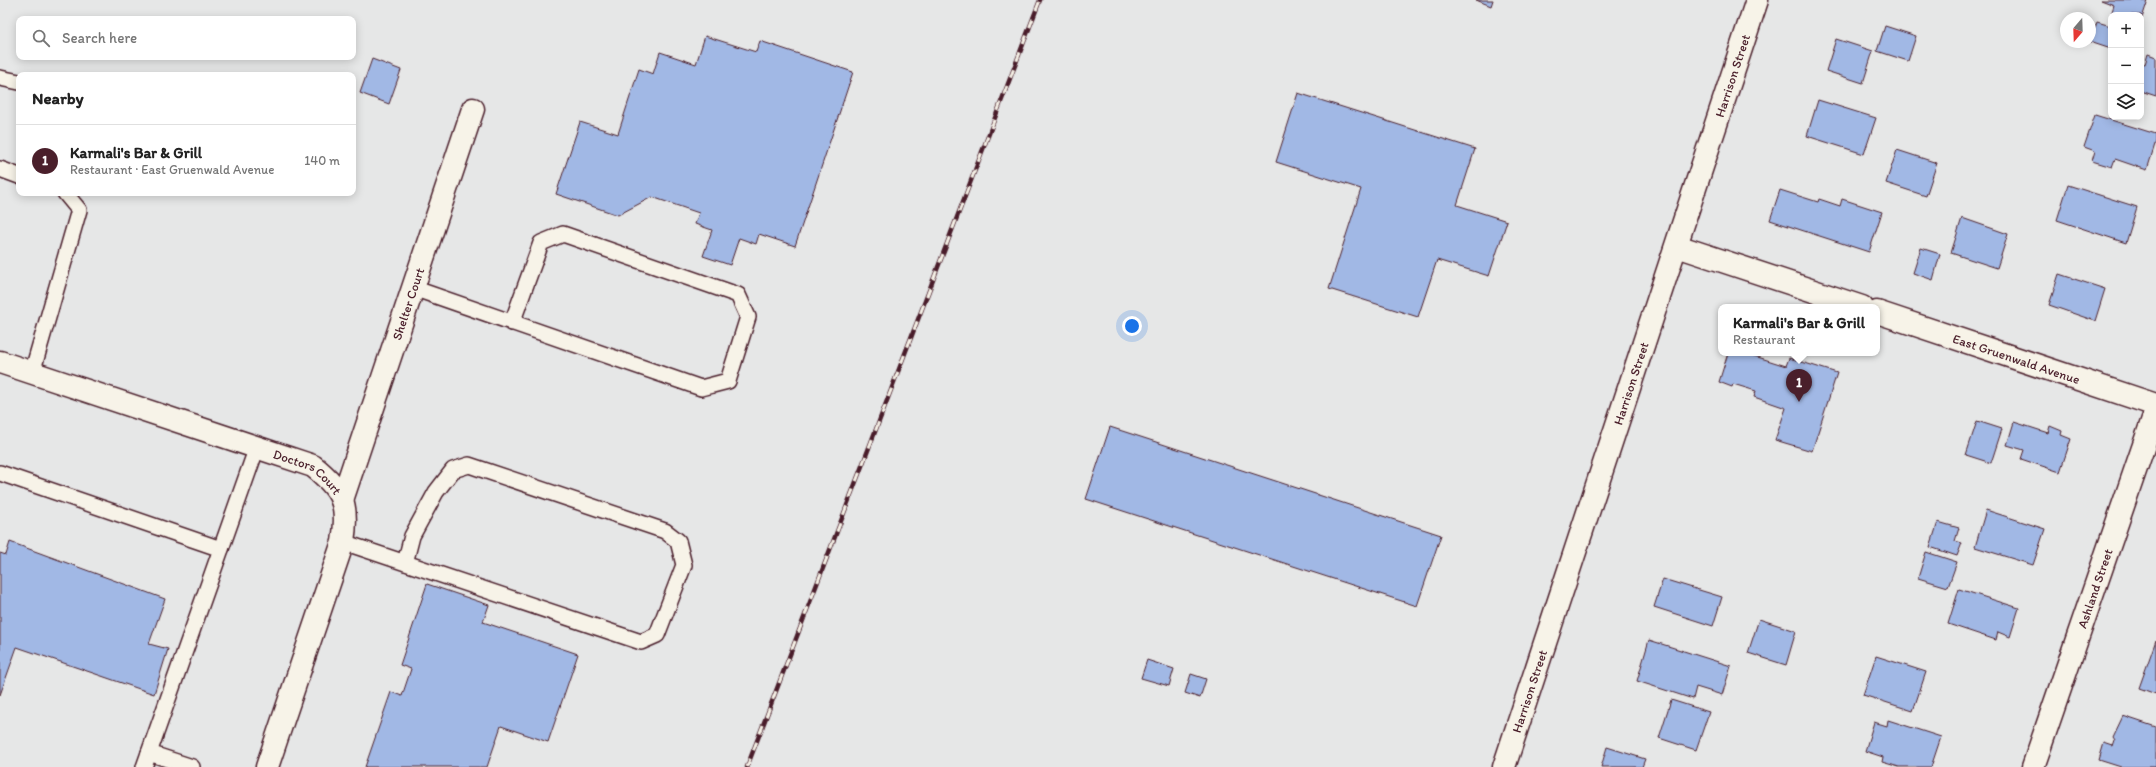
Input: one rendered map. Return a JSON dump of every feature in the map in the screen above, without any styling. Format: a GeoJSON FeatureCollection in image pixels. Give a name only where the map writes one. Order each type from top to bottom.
{"type":"FeatureCollection","features":[{"type":"Feature","properties":{"kind":"street","name":"Harrison Street"},"geometry":{"type":"LineString","coordinates":[[1504,767],[1677,246],[1756,0]]}},
{"type":"Feature","properties":{"kind":"street","name":"Shelter Court"},"geometry":{"type":"LineString","coordinates":[[342,500],[473,109]]}},
{"type":"Feature","properties":{"kind":"street"},"geometry":{"type":"LineString","coordinates":[[1677,246],[1853,304]]}},
{"type":"Feature","properties":{"kind":"street","name":"East Gruenwald Avenue"},"geometry":{"type":"LineString","coordinates":[[1880,313],[2156,405]]}},
{"type":"Feature","properties":{"kind":"street","name":"Doctors Court"},"geometry":{"type":"LineString","coordinates":[[0,362],[313,466],[330,480],[342,500],[346,520],[343,542],[267,767]]}},
{"type":"Feature","properties":{"kind":"street","name":"Ashland Street"},"geometry":{"type":"LineString","coordinates":[[2033,767],[2156,410]]}},
{"type":"Feature","properties":{"kind":"lane"},"geometry":{"type":"LineString","coordinates":[[0,78],[16,81]]}},
{"type":"Feature","properties":{"kind":"lane"},"geometry":{"type":"LineString","coordinates":[[0,169],[16,175]]}},
{"type":"Feature","properties":{"kind":"lane"},"geometry":{"type":"LineString","coordinates":[[32,373],[79,210],[67,196]]}},
{"type":"Feature","properties":{"kind":"lane"},"geometry":{"type":"LineString","coordinates":[[413,288],[512,323],[701,388],[728,381],[748,317],[738,295],[563,234],[541,243],[512,323]]}},
{"type":"Feature","properties":{"kind":"lane"},"geometry":{"type":"LineString","coordinates":[[192,767],[146,760],[257,448]]}},
{"type":"Feature","properties":{"kind":"lane"},"geometry":{"type":"LineString","coordinates":[[343,542],[641,642],[658,635],[684,565],[678,541],[665,531],[469,465],[453,470],[436,492],[412,536],[406,563]]}},
{"type":"Feature","properties":{"kind":"lane"},"geometry":{"type":"LineString","coordinates":[[0,473],[221,549]]}},
{"type":"Feature","properties":{"kind":"building"},"geometry":{"type":"Polygon","coordinates":[[[1476,0],[1493,0],[1491,6],[1476,0]]]}},
{"type":"Feature","properties":{"kind":"building"},"geometry":{"type":"Polygon","coordinates":[[[2101,0],[2148,0],[2144,12],[2112,12],[2114,5],[2101,0]]]}},
{"type":"Feature","properties":{"kind":"building"},"geometry":{"type":"Polygon","coordinates":[[[2097,22],[2108,25],[2108,48],[2096,44],[2097,22]]]}},
{"type":"Feature","properties":{"kind":"building"},"geometry":{"type":"Polygon","coordinates":[[[1885,26],[1916,36],[1908,61],[1877,51],[1885,26]]]}},
{"type":"Feature","properties":{"kind":"building"},"geometry":{"type":"Polygon","coordinates":[[[705,36],[756,52],[760,41],[853,72],[795,246],[759,234],[756,244],[739,238],[730,265],[703,256],[712,230],[695,224],[699,213],[652,197],[618,215],[556,194],[580,122],[618,134],[639,69],[653,74],[660,52],[696,64],[705,36]]]}},
{"type":"Feature","properties":{"kind":"building"},"geometry":{"type":"Polygon","coordinates":[[[1836,39],[1873,51],[1863,83],[1826,71],[1836,39]]]}},
{"type":"Feature","properties":{"kind":"building"},"geometry":{"type":"Polygon","coordinates":[[[2148,54],[2156,57],[2156,96],[2144,92],[2145,64],[2148,54]]]}},
{"type":"Feature","properties":{"kind":"building"},"geometry":{"type":"Polygon","coordinates":[[[372,59],[401,70],[389,104],[360,93],[372,59]]]}},
{"type":"Feature","properties":{"kind":"building"},"geometry":{"type":"Polygon","coordinates":[[[1298,93],[1475,149],[1457,205],[1507,221],[1489,276],[1437,260],[1418,317],[1329,289],[1361,189],[1276,162],[1298,93]]]}},
{"type":"Feature","properties":{"kind":"building"},"geometry":{"type":"Polygon","coordinates":[[[1818,100],[1876,118],[1864,154],[1807,136],[1818,100]]]}},
{"type":"Feature","properties":{"kind":"building"},"geometry":{"type":"Polygon","coordinates":[[[2095,115],[2156,134],[2156,141],[2147,170],[2115,159],[2112,167],[2092,161],[2095,151],[2084,147],[2095,115]]]}},
{"type":"Feature","properties":{"kind":"building"},"geometry":{"type":"Polygon","coordinates":[[[1897,150],[1937,163],[1926,196],[1886,183],[1897,150]]]}},
{"type":"Feature","properties":{"kind":"building"},"geometry":{"type":"Polygon","coordinates":[[[2068,185],[2137,207],[2126,243],[2057,220],[2068,185]]]}},
{"type":"Feature","properties":{"kind":"building"},"geometry":{"type":"Polygon","coordinates":[[[1780,190],[1818,202],[1819,199],[1840,206],[1842,199],[1882,212],[1869,252],[1770,220],[1780,190]]]}},
{"type":"Feature","properties":{"kind":"building"},"geometry":{"type":"Polygon","coordinates":[[[1962,218],[2008,234],[1997,268],[1951,253],[1962,218]]]}},
{"type":"Feature","properties":{"kind":"building"},"geometry":{"type":"Polygon","coordinates":[[[1921,248],[1940,254],[1933,280],[1913,273],[1921,248]]]}},
{"type":"Feature","properties":{"kind":"building"},"geometry":{"type":"Polygon","coordinates":[[[2059,274],[2105,289],[2095,321],[2049,305],[2059,274]]]}},
{"type":"Feature","properties":{"kind":"building"},"geometry":{"type":"Polygon","coordinates":[[[1727,356],[1754,356],[1786,366],[1789,358],[1837,373],[1812,451],[1775,440],[1786,408],[1754,397],[1756,391],[1733,384],[1732,387],[1719,382],[1727,356]]]}},
{"type":"Feature","properties":{"kind":"building"},"geometry":{"type":"Polygon","coordinates":[[[1977,421],[2002,429],[1991,463],[1966,455],[1977,421]]]}},
{"type":"Feature","properties":{"kind":"building"},"geometry":{"type":"Polygon","coordinates":[[[2014,422],[2048,433],[2050,426],[2062,431],[2061,435],[2071,439],[2060,472],[2021,459],[2024,450],[2007,445],[2014,422]]]}},
{"type":"Feature","properties":{"kind":"building"},"geometry":{"type":"Polygon","coordinates":[[[1110,427],[1441,535],[1417,606],[1086,499],[1110,427]]]}},
{"type":"Feature","properties":{"kind":"building"},"geometry":{"type":"Polygon","coordinates":[[[1986,510],[2045,529],[2033,565],[1975,547],[1986,510]]]}},
{"type":"Feature","properties":{"kind":"building"},"geometry":{"type":"Polygon","coordinates":[[[1938,522],[1959,528],[1955,541],[1962,543],[1957,556],[1930,547],[1938,522]]]}},
{"type":"Feature","properties":{"kind":"building"},"geometry":{"type":"Polygon","coordinates":[[[10,542],[165,599],[149,644],[168,649],[154,694],[17,647],[0,695],[0,553],[6,555],[10,542]]]}},
{"type":"Feature","properties":{"kind":"building"},"geometry":{"type":"Polygon","coordinates":[[[1926,552],[1957,562],[1948,587],[1918,578],[1926,552]]]}},
{"type":"Feature","properties":{"kind":"building"},"geometry":{"type":"Polygon","coordinates":[[[1663,579],[1722,597],[1713,626],[1654,607],[1663,579]]]}},
{"type":"Feature","properties":{"kind":"building"},"geometry":{"type":"Polygon","coordinates":[[[427,584],[489,605],[483,622],[578,654],[548,742],[501,726],[487,767],[365,767],[391,692],[402,696],[411,669],[400,665],[427,584]]]}},
{"type":"Feature","properties":{"kind":"building"},"geometry":{"type":"Polygon","coordinates":[[[1959,589],[2019,608],[2010,637],[1998,632],[1996,640],[1948,624],[1959,589]]]}},
{"type":"Feature","properties":{"kind":"building"},"geometry":{"type":"Polygon","coordinates":[[[1759,619],[1796,631],[1786,665],[1748,653],[1759,619]]]}},
{"type":"Feature","properties":{"kind":"building"},"geometry":{"type":"Polygon","coordinates":[[[1649,640],[1731,666],[1722,695],[1696,687],[1693,699],[1637,681],[1649,640]]]}},
{"type":"Feature","properties":{"kind":"building"},"geometry":{"type":"Polygon","coordinates":[[[2156,640],[2156,694],[2139,688],[2156,640]]]}},
{"type":"Feature","properties":{"kind":"building"},"geometry":{"type":"Polygon","coordinates":[[[1876,656],[1926,672],[1913,711],[1863,695],[1876,656]]]}},
{"type":"Feature","properties":{"kind":"building"},"geometry":{"type":"Polygon","coordinates":[[[1147,660],[1174,669],[1169,686],[1141,678],[1147,660]]]}},
{"type":"Feature","properties":{"kind":"building"},"geometry":{"type":"Polygon","coordinates":[[[1191,674],[1206,679],[1200,698],[1185,693],[1191,674]]]}},
{"type":"Feature","properties":{"kind":"building"},"geometry":{"type":"Polygon","coordinates":[[[1671,700],[1709,712],[1696,750],[1659,738],[1671,700]]]}},
{"type":"Feature","properties":{"kind":"building"},"geometry":{"type":"Polygon","coordinates":[[[2123,716],[2156,727],[2156,767],[2121,767],[2099,760],[2104,743],[2113,746],[2115,740],[2113,737],[2123,716]]]}},
{"type":"Feature","properties":{"kind":"building"},"geometry":{"type":"Polygon","coordinates":[[[1888,720],[1941,737],[1931,767],[1899,767],[1882,762],[1883,757],[1865,751],[1874,722],[1887,726],[1888,720]]]}},
{"type":"Feature","properties":{"kind":"building"},"geometry":{"type":"Polygon","coordinates":[[[1607,747],[1645,759],[1642,767],[1601,767],[1607,747]]]}},
{"type":"Feature","properties":{"kind":"railway"},"geometry":{"type":"LineString","coordinates":[[747,767],[1040,0]]}},
{"type":"Feature","properties":{"kind":"place","name":"Karmali's Bar & Grill"},"geometry":{"type":"Point","coordinates":[1799,402]}}]}
